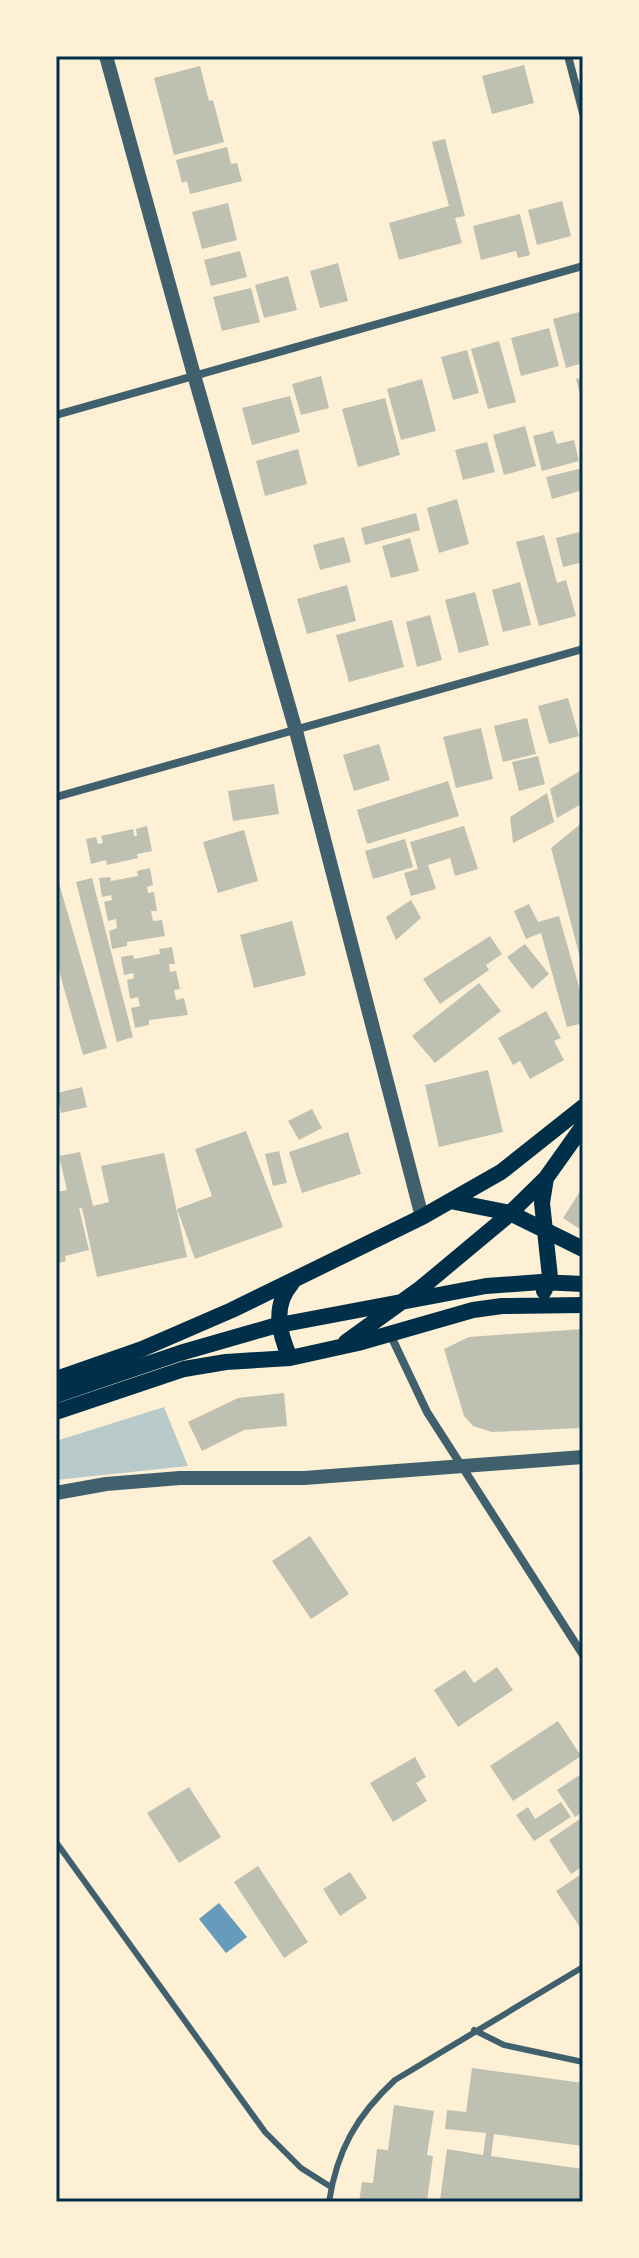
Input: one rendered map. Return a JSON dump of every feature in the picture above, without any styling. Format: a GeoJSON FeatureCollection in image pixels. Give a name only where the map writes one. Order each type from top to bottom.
{"type":"FeatureCollection","features":[{"type":"Feature","properties":{"kind":"main road"},"geometry":{"type":"LineString","coordinates":[[56,1379],[142,1349],[293,1282],[422,1217],[501,1172],[583,1107]]}},
{"type":"Feature","properties":{"kind":"main road"},"geometry":{"type":"LineString","coordinates":[[337,1348],[421,1288],[510,1213],[546,1178],[583,1126]]}},
{"type":"Feature","properties":{"kind":"main road"},"geometry":{"type":"LineString","coordinates":[[56,1412],[184,1369],[226,1362],[290,1358],[473,1310],[531,1300],[546,1289],[550,1277],[542,1203],[546,1178]]}},
{"type":"Feature","properties":{"kind":"main road"},"geometry":{"type":"LineString","coordinates":[[450,1201],[510,1213],[583,1249]]}},
{"type":"Feature","properties":{"kind":"main road"},"geometry":{"type":"LineString","coordinates":[[290,1358],[280,1335],[279,1317],[284,1291],[293,1282]]}},
{"type":"Feature","properties":{"kind":"main road"},"geometry":{"type":"LineString","coordinates":[[56,1395],[180,1353],[274,1326],[486,1286],[541,1282],[583,1284]]}},
{"type":"Feature","properties":{"kind":"main road"},"geometry":{"type":"LineString","coordinates":[[502,1306],[583,1305]]}},
{"type":"Feature","properties":{"kind":"street"},"geometry":{"type":"LineString","coordinates":[[106,56],[296,731],[422,1217]]}},
{"type":"Feature","properties":{"kind":"street"},"geometry":{"type":"LineString","coordinates":[[568,56],[583,113]]}},
{"type":"Feature","properties":{"kind":"street"},"geometry":{"type":"LineString","coordinates":[[56,415],[583,266]]}},
{"type":"Feature","properties":{"kind":"street"},"geometry":{"type":"LineString","coordinates":[[56,797],[583,649]]}},
{"type":"Feature","properties":{"kind":"street"},"geometry":{"type":"LineString","coordinates":[[390,1334],[427,1412],[583,1655]]}},
{"type":"Feature","properties":{"kind":"street"},"geometry":{"type":"LineString","coordinates":[[56,1493],[106,1484],[180,1478],[304,1478],[583,1457]]}},
{"type":"Feature","properties":{"kind":"lane"},"geometry":{"type":"LineString","coordinates":[[56,1842],[265,2132],[301,2168],[331,2187]]}},
{"type":"Feature","properties":{"kind":"lane"},"geometry":{"type":"LineString","coordinates":[[329,2202],[331,2187],[354,2125],[371,2102],[395,2080],[583,1967]]}},
{"type":"Feature","properties":{"kind":"lane"},"geometry":{"type":"LineString","coordinates":[[474,2030],[504,2045],[583,2062]]}},
{"type":"Feature","properties":{"kind":"shaded area"},"geometry":{"type":"Polygon","coordinates":[[[164,1407],[188,1466],[56,1480],[56,1441],[164,1407]]]}},
{"type":"Feature","properties":{"kind":"water"},"geometry":{"type":"Polygon","coordinates":[[[219,1903],[247,1937],[226,1953],[199,1919],[219,1903]]]}},
{"type":"Feature","properties":{"kind":"building"},"geometry":{"type":"Polygon","coordinates":[[[524,65],[534,103],[492,114],[482,76],[524,65]]]}},
{"type":"Feature","properties":{"kind":"building"},"geometry":{"type":"Polygon","coordinates":[[[200,66],[224,142],[174,155],[154,78],[200,66]]]}},
{"type":"Feature","properties":{"kind":"building"},"geometry":{"type":"Polygon","coordinates":[[[445,139],[465,216],[455,218],[462,243],[399,260],[389,223],[449,206],[432,142],[445,139]]]}},
{"type":"Feature","properties":{"kind":"building"},"geometry":{"type":"Polygon","coordinates":[[[227,147],[231,164],[237,163],[242,181],[190,194],[187,181],[182,183],[176,160],[227,147]]]}},
{"type":"Feature","properties":{"kind":"building"},"geometry":{"type":"Polygon","coordinates":[[[562,201],[571,236],[537,245],[528,210],[562,201]]]}},
{"type":"Feature","properties":{"kind":"building"},"geometry":{"type":"Polygon","coordinates":[[[228,203],[237,240],[202,249],[192,212],[228,203]]]}},
{"type":"Feature","properties":{"kind":"building"},"geometry":{"type":"Polygon","coordinates":[[[520,214],[530,255],[518,258],[516,251],[481,260],[473,226],[520,214]]]}},
{"type":"Feature","properties":{"kind":"building"},"geometry":{"type":"Polygon","coordinates":[[[240,251],[247,277],[211,286],[204,260],[240,251]]]}},
{"type":"Feature","properties":{"kind":"building"},"geometry":{"type":"Polygon","coordinates":[[[338,263],[348,301],[320,308],[310,271],[338,263]]]}},
{"type":"Feature","properties":{"kind":"building"},"geometry":{"type":"Polygon","coordinates":[[[288,276],[297,310],[264,318],[255,285],[288,276]]]}},
{"type":"Feature","properties":{"kind":"building"},"geometry":{"type":"Polygon","coordinates":[[[251,288],[260,322],[222,331],[213,297],[251,288]]]}},
{"type":"Feature","properties":{"kind":"building"},"geometry":{"type":"Polygon","coordinates":[[[583,311],[583,363],[566,368],[553,319],[583,311]]]}},
{"type":"Feature","properties":{"kind":"building"},"geometry":{"type":"Polygon","coordinates":[[[549,328],[559,366],[521,376],[511,338],[549,328]]]}},
{"type":"Feature","properties":{"kind":"building"},"geometry":{"type":"Polygon","coordinates":[[[499,341],[516,402],[488,409],[471,349],[499,341]]]}},
{"type":"Feature","properties":{"kind":"building"},"geometry":{"type":"Polygon","coordinates":[[[467,350],[479,393],[453,400],[441,357],[467,350]]]}},
{"type":"Feature","properties":{"kind":"building"},"geometry":{"type":"Polygon","coordinates":[[[321,376],[329,408],[301,415],[292,384],[321,376]]]}},
{"type":"Feature","properties":{"kind":"building"},"geometry":{"type":"Polygon","coordinates":[[[583,377],[583,402],[582,402],[576,379],[583,377]]]}},
{"type":"Feature","properties":{"kind":"building"},"geometry":{"type":"Polygon","coordinates":[[[422,379],[436,431],[401,440],[387,389],[422,379]]]}},
{"type":"Feature","properties":{"kind":"building"},"geometry":{"type":"Polygon","coordinates":[[[290,396],[300,432],[252,445],[242,408],[290,396]]]}},
{"type":"Feature","properties":{"kind":"building"},"geometry":{"type":"Polygon","coordinates":[[[385,398],[400,455],[358,467],[342,409],[385,398]]]}},
{"type":"Feature","properties":{"kind":"building"},"geometry":{"type":"Polygon","coordinates":[[[525,426],[536,466],[504,475],[493,435],[525,426]]]}},
{"type":"Feature","properties":{"kind":"building"},"geometry":{"type":"Polygon","coordinates":[[[553,431],[557,444],[574,440],[579,461],[542,471],[533,436],[553,431]]]}},
{"type":"Feature","properties":{"kind":"building"},"geometry":{"type":"Polygon","coordinates":[[[487,442],[495,472],[463,480],[455,450],[487,442]]]}},
{"type":"Feature","properties":{"kind":"building"},"geometry":{"type":"Polygon","coordinates":[[[298,449],[307,484],[265,496],[256,461],[298,449]]]}},
{"type":"Feature","properties":{"kind":"building"},"geometry":{"type":"Polygon","coordinates":[[[583,468],[583,490],[552,499],[546,477],[583,468]]]}},
{"type":"Feature","properties":{"kind":"building"},"geometry":{"type":"Polygon","coordinates":[[[457,499],[469,544],[439,553],[427,508],[457,499]]]}},
{"type":"Feature","properties":{"kind":"building"},"geometry":{"type":"Polygon","coordinates":[[[416,513],[420,530],[365,545],[361,528],[416,513]]]}},
{"type":"Feature","properties":{"kind":"building"},"geometry":{"type":"Polygon","coordinates":[[[583,531],[583,562],[563,567],[556,538],[583,531]]]}},
{"type":"Feature","properties":{"kind":"building"},"geometry":{"type":"Polygon","coordinates":[[[544,535],[557,583],[566,580],[576,616],[539,626],[516,542],[544,535]]]}},
{"type":"Feature","properties":{"kind":"building"},"geometry":{"type":"Polygon","coordinates":[[[344,537],[351,562],[320,570],[313,545],[344,537]]]}},
{"type":"Feature","properties":{"kind":"building"},"geometry":{"type":"Polygon","coordinates":[[[410,538],[419,571],[391,578],[382,546],[410,538]]]}},
{"type":"Feature","properties":{"kind":"building"},"geometry":{"type":"Polygon","coordinates":[[[520,582],[531,625],[503,632],[492,590],[520,582]]]}},
{"type":"Feature","properties":{"kind":"building"},"geometry":{"type":"Polygon","coordinates":[[[347,585],[356,621],[307,634],[297,599],[347,585]]]}},
{"type":"Feature","properties":{"kind":"building"},"geometry":{"type":"Polygon","coordinates":[[[475,592],[489,645],[459,653],[445,600],[475,592]]]}},
{"type":"Feature","properties":{"kind":"building"},"geometry":{"type":"Polygon","coordinates":[[[430,615],[442,660],[417,667],[406,622],[430,615]]]}},
{"type":"Feature","properties":{"kind":"building"},"geometry":{"type":"Polygon","coordinates":[[[392,620],[404,667],[349,682],[336,635],[392,620]]]}},
{"type":"Feature","properties":{"kind":"building"},"geometry":{"type":"Polygon","coordinates":[[[568,698],[579,736],[549,744],[538,706],[568,698]]]}},
{"type":"Feature","properties":{"kind":"building"},"geometry":{"type":"Polygon","coordinates":[[[527,718],[536,754],[503,762],[494,726],[527,718]]]}},
{"type":"Feature","properties":{"kind":"building"},"geometry":{"type":"Polygon","coordinates":[[[481,728],[493,779],[456,788],[443,737],[481,728]]]}},
{"type":"Feature","properties":{"kind":"building"},"geometry":{"type":"Polygon","coordinates":[[[379,744],[390,780],[354,791],[343,755],[379,744]]]}},
{"type":"Feature","properties":{"kind":"building"},"geometry":{"type":"Polygon","coordinates":[[[538,756],[545,784],[519,791],[512,762],[538,756]]]}},
{"type":"Feature","properties":{"kind":"building"},"geometry":{"type":"Polygon","coordinates":[[[583,769],[583,803],[557,818],[550,789],[583,769]]]}},
{"type":"Feature","properties":{"kind":"building"},"geometry":{"type":"Polygon","coordinates":[[[448,781],[459,816],[367,844],[357,810],[448,781]]]}},
{"type":"Feature","properties":{"kind":"building"},"geometry":{"type":"Polygon","coordinates":[[[274,784],[279,814],[233,821],[228,791],[274,784]]]}},
{"type":"Feature","properties":{"kind":"building"},"geometry":{"type":"Polygon","coordinates":[[[547,793],[554,822],[513,843],[510,817],[547,793]]]}},
{"type":"Feature","properties":{"kind":"building"},"geometry":{"type":"Polygon","coordinates":[[[583,822],[583,965],[582,965],[551,848],[583,822]]]}},
{"type":"Feature","properties":{"kind":"building"},"geometry":{"type":"Polygon","coordinates":[[[147,826],[152,851],[137,854],[138,858],[107,865],[106,860],[91,864],[86,839],[96,837],[98,844],[103,843],[101,836],[133,829],[134,836],[137,836],[136,829],[147,826]]]}},
{"type":"Feature","properties":{"kind":"building"},"geometry":{"type":"Polygon","coordinates":[[[464,826],[478,869],[455,876],[450,858],[428,865],[436,889],[411,896],[404,873],[418,869],[410,842],[464,826]]]}},
{"type":"Feature","properties":{"kind":"building"},"geometry":{"type":"Polygon","coordinates":[[[244,830],[258,881],[218,893],[203,842],[244,830]]]}},
{"type":"Feature","properties":{"kind":"building"},"geometry":{"type":"Polygon","coordinates":[[[405,839],[413,867],[373,879],[365,851],[405,839]]]}},
{"type":"Feature","properties":{"kind":"building"},"geometry":{"type":"Polygon","coordinates":[[[150,868],[153,885],[147,887],[148,893],[154,892],[157,911],[151,911],[153,921],[162,920],[165,936],[127,942],[127,946],[112,949],[109,931],[117,928],[116,919],[108,921],[104,902],[112,900],[111,895],[102,897],[99,878],[110,877],[111,881],[138,876],[137,871],[150,868]]]}},
{"type":"Feature","properties":{"kind":"building"},"geometry":{"type":"Polygon","coordinates":[[[56,873],[107,1048],[83,1055],[56,960],[56,873]]]}},
{"type":"Feature","properties":{"kind":"building"},"geometry":{"type":"Polygon","coordinates":[[[92,878],[133,1037],[117,1042],[76,882],[92,878]]]}},
{"type":"Feature","properties":{"kind":"building"},"geometry":{"type":"Polygon","coordinates":[[[411,900],[421,918],[396,940],[386,917],[411,900]]]}},
{"type":"Feature","properties":{"kind":"building"},"geometry":{"type":"Polygon","coordinates":[[[529,904],[538,922],[559,916],[583,1001],[583,1023],[567,1027],[541,933],[526,939],[514,911],[529,904]]]}},
{"type":"Feature","properties":{"kind":"building"},"geometry":{"type":"Polygon","coordinates":[[[292,921],[306,975],[254,988],[240,935],[292,921]]]}},
{"type":"Feature","properties":{"kind":"building"},"geometry":{"type":"Polygon","coordinates":[[[490,936],[502,954],[486,965],[489,970],[440,1004],[423,979],[490,936]]]}},
{"type":"Feature","properties":{"kind":"building"},"geometry":{"type":"Polygon","coordinates":[[[525,944],[549,974],[532,989],[507,957],[525,944]]]}},
{"type":"Feature","properties":{"kind":"building"},"geometry":{"type":"Polygon","coordinates":[[[172,947],[175,964],[169,964],[170,972],[176,971],[180,989],[174,990],[176,1000],[184,998],[188,1015],[149,1020],[149,1025],[135,1028],[131,1008],[140,1006],[138,997],[130,999],[127,980],[134,978],[133,973],[124,975],[121,957],[133,955],[134,959],[160,954],[159,949],[172,947]]]}},
{"type":"Feature","properties":{"kind":"building"},"geometry":{"type":"Polygon","coordinates":[[[479,983],[501,1011],[435,1063],[412,1036],[479,983]]]}},
{"type":"Feature","properties":{"kind":"building"},"geometry":{"type":"Polygon","coordinates":[[[546,1011],[561,1038],[554,1041],[564,1060],[530,1079],[520,1061],[513,1065],[498,1038],[546,1011]]]}},
{"type":"Feature","properties":{"kind":"building"},"geometry":{"type":"Polygon","coordinates":[[[488,1070],[503,1132],[439,1147],[425,1085],[488,1070]]]}},
{"type":"Feature","properties":{"kind":"building"},"geometry":{"type":"Polygon","coordinates":[[[82,1087],[87,1107],[61,1113],[57,1093],[82,1087]]]}},
{"type":"Feature","properties":{"kind":"building"},"geometry":{"type":"Polygon","coordinates":[[[312,1109],[322,1128],[299,1140],[288,1121],[312,1109]]]}},
{"type":"Feature","properties":{"kind":"building"},"geometry":{"type":"Polygon","coordinates":[[[246,1131],[283,1227],[195,1259],[177,1209],[212,1196],[195,1149],[246,1131]]]}},
{"type":"Feature","properties":{"kind":"building"},"geometry":{"type":"Polygon","coordinates":[[[348,1132],[361,1174],[302,1193],[289,1152],[348,1132]]]}},
{"type":"Feature","properties":{"kind":"building"},"geometry":{"type":"Polygon","coordinates":[[[279,1151],[287,1183],[273,1186],[265,1154],[279,1151]]]}},
{"type":"Feature","properties":{"kind":"building"},"geometry":{"type":"Polygon","coordinates":[[[80,1152],[93,1206],[109,1202],[101,1166],[164,1153],[187,1257],[97,1277],[82,1208],[79,1208],[89,1250],[65,1256],[66,1261],[56,1264],[56,1192],[67,1190],[59,1156],[80,1152]]]}},
{"type":"Feature","properties":{"kind":"building"},"geometry":{"type":"Polygon","coordinates":[[[583,1187],[583,1231],[563,1218],[583,1187]]]}},
{"type":"Feature","properties":{"kind":"building"},"geometry":{"type":"Polygon","coordinates":[[[583,1329],[583,1428],[492,1432],[473,1426],[464,1416],[444,1349],[469,1337],[583,1329]]]}},
{"type":"Feature","properties":{"kind":"building"},"geometry":{"type":"Polygon","coordinates":[[[284,1393],[287,1426],[244,1430],[202,1451],[188,1422],[238,1398],[284,1393]]]}},
{"type":"Feature","properties":{"kind":"building"},"geometry":{"type":"Polygon","coordinates":[[[310,1536],[349,1594],[311,1619],[272,1561],[310,1536]]]}},
{"type":"Feature","properties":{"kind":"building"},"geometry":{"type":"Polygon","coordinates":[[[497,1667],[513,1690],[458,1727],[434,1690],[465,1670],[474,1683],[497,1667]]]}},
{"type":"Feature","properties":{"kind":"building"},"geometry":{"type":"Polygon","coordinates":[[[558,1721],[581,1756],[513,1801],[490,1766],[558,1721]]]}},
{"type":"Feature","properties":{"kind":"building"},"geometry":{"type":"Polygon","coordinates":[[[415,1757],[426,1777],[416,1783],[427,1801],[393,1822],[370,1783],[415,1757]]]}},
{"type":"Feature","properties":{"kind":"building"},"geometry":{"type":"Polygon","coordinates":[[[583,1773],[583,1812],[575,1817],[557,1790],[583,1773]]]}},
{"type":"Feature","properties":{"kind":"building"},"geometry":{"type":"Polygon","coordinates":[[[189,1787],[221,1837],[179,1863],[147,1813],[189,1787]]]}},
{"type":"Feature","properties":{"kind":"building"},"geometry":{"type":"Polygon","coordinates":[[[561,1802],[571,1817],[534,1841],[516,1815],[528,1807],[535,1819],[561,1802]]]}},
{"type":"Feature","properties":{"kind":"building"},"geometry":{"type":"Polygon","coordinates":[[[583,1817],[583,1866],[571,1874],[549,1840],[583,1817]]]}},
{"type":"Feature","properties":{"kind":"building"},"geometry":{"type":"Polygon","coordinates":[[[258,1866],[308,1942],[284,1958],[234,1882],[258,1866]]]}},
{"type":"Feature","properties":{"kind":"building"},"geometry":{"type":"Polygon","coordinates":[[[350,1872],[367,1898],[340,1916],[323,1889],[350,1872]]]}},
{"type":"Feature","properties":{"kind":"building"},"geometry":{"type":"Polygon","coordinates":[[[583,1873],[583,1932],[556,1891],[583,1873]]]}},
{"type":"Feature","properties":{"kind":"building"},"geometry":{"type":"Polygon","coordinates":[[[472,2068],[583,2083],[583,2146],[494,2134],[491,2156],[583,2169],[583,2202],[440,2200],[447,2149],[483,2155],[486,2133],[445,2129],[447,2110],[466,2112],[472,2068]]]}},
{"type":"Feature","properties":{"kind":"building"},"geometry":{"type":"Polygon","coordinates":[[[394,2105],[434,2111],[427,2155],[433,2156],[427,2202],[359,2202],[362,2182],[373,2183],[377,2149],[388,2150],[394,2105]]]}}]}
